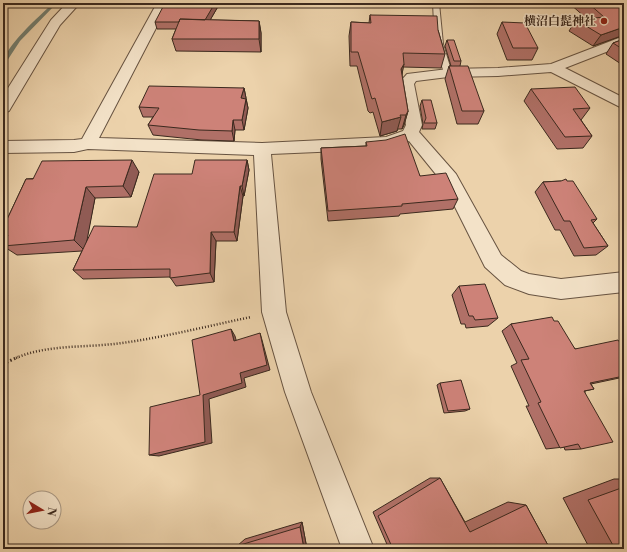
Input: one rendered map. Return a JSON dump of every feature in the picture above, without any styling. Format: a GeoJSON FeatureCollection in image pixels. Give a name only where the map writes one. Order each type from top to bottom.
{"type":"FeatureCollection","features":[{"type":"Feature","properties":{"kind":"street"},"geometry":{"type":"LineString","coordinates":[[3,108],[55,23],[74,3]]}},
{"type":"Feature","properties":{"kind":"street"},"geometry":{"type":"LineString","coordinates":[[88,142],[163,3]]}},
{"type":"Feature","properties":{"kind":"street"},"geometry":{"type":"LineString","coordinates":[[410,135],[414,125],[406,83],[412,77],[448,72],[498,72],[554,68],[624,40]]}},
{"type":"Feature","properties":{"kind":"street"},"geometry":{"type":"LineString","coordinates":[[554,68],[624,104]]}},
{"type":"Feature","properties":{"kind":"street"},"geometry":{"type":"LineString","coordinates":[[3,147],[74,146],[88,142],[262,149],[387,142],[410,135],[415,137],[450,179],[493,261],[513,278],[529,284],[561,290],[624,282]]}},
{"type":"Feature","properties":{"kind":"street"},"geometry":{"type":"LineString","coordinates":[[262,149],[274,312],[298,392],[358,549]]}},
{"type":"Feature","properties":{"kind":"lane"},"geometry":{"type":"LineString","coordinates":[[436,3],[439,44],[448,72]]}},
{"type":"Feature","properties":{"kind":"path"},"geometry":{"type":"LineString","coordinates":[[3,364],[25,354],[46,350],[122,343],[274,312]]}},
{"type":"Feature","properties":{"kind":"building"},"geometry":{"type":"Polygon","coordinates":[[[165,3],[215,3],[205,20],[180,19],[179,22],[155,22],[165,3]]]}},
{"type":"Feature","properties":{"kind":"building"},"geometry":{"type":"Polygon","coordinates":[[[588,3],[624,3],[624,27],[601,35],[576,20],[604,17],[588,3]]]}},
{"type":"Feature","properties":{"kind":"building"},"geometry":{"type":"Polygon","coordinates":[[[370,15],[437,16],[438,30],[445,54],[403,53],[404,64],[401,69],[408,111],[406,115],[400,115],[401,117],[382,122],[375,98],[372,99],[358,52],[351,52],[351,22],[371,23],[370,15]]]}},
{"type":"Feature","properties":{"kind":"building"},"geometry":{"type":"Polygon","coordinates":[[[180,19],[259,21],[259,39],[172,39],[180,19]]]}},
{"type":"Feature","properties":{"kind":"building"},"geometry":{"type":"Polygon","coordinates":[[[502,22],[525,23],[538,48],[513,48],[502,22]]]}},
{"type":"Feature","properties":{"kind":"building"},"geometry":{"type":"Polygon","coordinates":[[[624,39],[624,50],[613,43],[624,39]]]}},
{"type":"Feature","properties":{"kind":"building"},"geometry":{"type":"Polygon","coordinates":[[[447,40],[454,40],[461,61],[454,61],[447,40]]]}},
{"type":"Feature","properties":{"kind":"building"},"geometry":{"type":"Polygon","coordinates":[[[449,66],[468,66],[484,111],[462,111],[449,66]]]}},
{"type":"Feature","properties":{"kind":"building"},"geometry":{"type":"Polygon","coordinates":[[[149,86],[244,88],[241,98],[246,99],[242,120],[233,120],[232,131],[199,130],[148,125],[159,108],[139,107],[149,86]]]}},
{"type":"Feature","properties":{"kind":"building"},"geometry":{"type":"Polygon","coordinates":[[[575,87],[590,108],[573,109],[592,136],[565,137],[531,89],[575,87]]]}},
{"type":"Feature","properties":{"kind":"building"},"geometry":{"type":"Polygon","coordinates":[[[422,100],[431,100],[437,123],[424,123],[426,118],[422,100]]]}},
{"type":"Feature","properties":{"kind":"building"},"geometry":{"type":"Polygon","coordinates":[[[405,134],[420,176],[446,173],[458,199],[402,204],[402,206],[328,211],[321,148],[367,146],[366,142],[386,140],[405,134]]]}},
{"type":"Feature","properties":{"kind":"building"},"geometry":{"type":"Polygon","coordinates":[[[132,160],[123,186],[86,187],[74,240],[3,246],[8,235],[3,235],[3,228],[26,179],[33,179],[42,161],[132,160]]]}},
{"type":"Feature","properties":{"kind":"building"},"geometry":{"type":"Polygon","coordinates":[[[195,160],[247,160],[242,186],[240,186],[234,232],[211,232],[210,273],[170,278],[170,269],[73,270],[94,226],[137,227],[154,174],[192,174],[195,160]]]}},
{"type":"Feature","properties":{"kind":"building"},"geometry":{"type":"Polygon","coordinates":[[[566,179],[567,181],[573,181],[597,219],[591,220],[608,246],[584,248],[570,221],[564,221],[543,182],[561,181],[566,179]]]}},
{"type":"Feature","properties":{"kind":"building"},"geometry":{"type":"Polygon","coordinates":[[[485,284],[498,318],[475,320],[473,316],[469,316],[459,286],[485,284]]]}},
{"type":"Feature","properties":{"kind":"building"},"geometry":{"type":"Polygon","coordinates":[[[552,317],[554,321],[558,321],[575,349],[618,340],[624,348],[624,376],[590,383],[594,389],[584,391],[613,442],[581,449],[578,444],[560,448],[538,403],[541,402],[521,360],[529,359],[511,324],[552,317]]]}},
{"type":"Feature","properties":{"kind":"building"},"geometry":{"type":"Polygon","coordinates":[[[231,329],[234,341],[260,333],[267,365],[240,373],[242,383],[203,395],[205,442],[149,455],[150,407],[200,395],[192,340],[231,329]]]}},
{"type":"Feature","properties":{"kind":"building"},"geometry":{"type":"Polygon","coordinates":[[[461,380],[470,409],[448,411],[440,383],[461,380]]]}},
{"type":"Feature","properties":{"kind":"building"},"geometry":{"type":"Polygon","coordinates":[[[440,478],[470,532],[526,505],[550,549],[393,549],[378,516],[440,478]]]}},
{"type":"Feature","properties":{"kind":"building"},"geometry":{"type":"Polygon","coordinates":[[[624,487],[624,549],[615,549],[588,500],[624,487]]]}},
{"type":"Feature","properties":{"kind":"building"},"geometry":{"type":"Polygon","coordinates":[[[300,527],[304,549],[238,549],[237,546],[300,527]]]}},
{"type":"Feature","properties":{"kind":"waterway"},"geometry":{"type":"LineString","coordinates":[[3,63],[18,40],[55,3]]}},
{"type":"Feature","properties":{"kind":"place","name":"横沼白髭神社"},"geometry":{"type":"Point","coordinates":[604,21]}}]}
